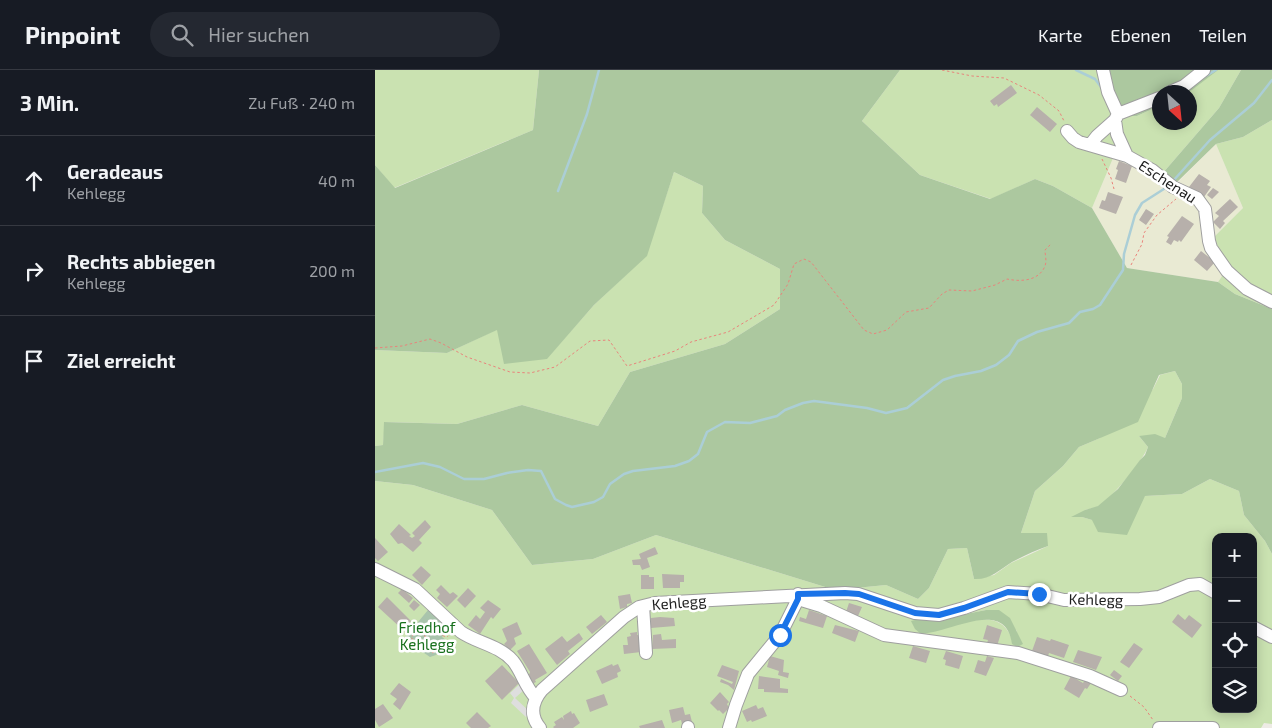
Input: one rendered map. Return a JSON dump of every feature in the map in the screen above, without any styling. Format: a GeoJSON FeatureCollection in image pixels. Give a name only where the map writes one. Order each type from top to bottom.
{"type":"FeatureCollection","features":[{"type":"Feature","properties":{"kind":"street","name":"Eschenau"},"geometry":{"type":"LineString","coordinates":[[1103,70],[1116,117],[1119,140],[1127,156],[1202,202],[1207,217],[1211,248],[1227,271],[1247,289],[1272,302]]}},
{"type":"Feature","properties":{"kind":"street"},"geometry":{"type":"LineString","coordinates":[[1185,85],[1204,70]]}},
{"type":"Feature","properties":{"kind":"street"},"geometry":{"type":"LineString","coordinates":[[1094,146],[1097,136],[1116,117],[1152,101]]}},
{"type":"Feature","properties":{"kind":"street"},"geometry":{"type":"LineString","coordinates":[[1067,131],[1079,142],[1127,156]]}},
{"type":"Feature","properties":{"kind":"street"},"geometry":{"type":"LineString","coordinates":[[375,569],[415,589],[461,632],[497,648],[509,658],[521,674],[530,692],[536,698],[533,706],[533,716],[540,728]]}},
{"type":"Feature","properties":{"kind":"street","name":"Kehlegg"},"geometry":{"type":"LineString","coordinates":[[536,698],[542,690],[625,617],[643,606],[655,603],[845,593],[859,594],[915,613],[939,615],[1008,592],[1039,594],[1064,600],[1141,600],[1159,597],[1189,585],[1200,584],[1212,591]]}},
{"type":"Feature","properties":{"kind":"street"},"geometry":{"type":"LineString","coordinates":[[729,728],[748,674],[780,635],[798,596]]}},
{"type":"Feature","properties":{"kind":"street","name":"Kehlegg"},"geometry":{"type":"LineString","coordinates":[[798,596],[884,635],[1018,654],[1090,676],[1121,690]]}},
{"type":"Feature","properties":{"kind":"street"},"geometry":{"type":"LineString","coordinates":[[643,606],[647,653]]}},
{"type":"Feature","properties":{"kind":"street"},"geometry":{"type":"LineString","coordinates":[[1257,630],[1272,637]]}},
{"type":"Feature","properties":{"kind":"street"},"geometry":{"type":"LineString","coordinates":[[1156,724],[1213,728]]}},
{"type":"Feature","properties":{"kind":"path"},"geometry":{"type":"LineString","coordinates":[[942,70],[972,76],[1004,78],[1039,95],[1059,111],[1067,131]]}},
{"type":"Feature","properties":{"kind":"path"},"geometry":{"type":"LineString","coordinates":[[1094,146],[1111,178],[1114,189]]}},
{"type":"Feature","properties":{"kind":"path"},"geometry":{"type":"LineString","coordinates":[[1131,265],[1143,244],[1144,233],[1157,215],[1174,202]]}},
{"type":"Feature","properties":{"kind":"path"},"geometry":{"type":"LineString","coordinates":[[375,348],[402,346],[430,339],[467,357],[509,372],[530,373],[555,367],[590,341],[609,340],[627,366],[675,351],[691,342],[728,332],[774,305],[788,284],[795,264],[803,259],[811,262],[864,330],[873,334],[887,330],[906,312],[929,308],[942,294],[949,290],[972,292],[995,286],[1007,279],[1027,281],[1039,275],[1045,265],[1045,250],[1051,244]]}},
{"type":"Feature","properties":{"kind":"path"},"geometry":{"type":"LineString","coordinates":[[415,630],[438,645],[433,653],[411,638],[415,630],[421,624],[429,631],[447,637]]}},
{"type":"Feature","properties":{"kind":"path"},"geometry":{"type":"LineString","coordinates":[[1121,690],[1144,707],[1156,724]]}},
{"type":"Feature","properties":{"kind":"green space"},"geometry":{"type":"Polygon","coordinates":[[[375,70],[539,70],[533,130],[394,188],[375,165],[375,70]]]}},
{"type":"Feature","properties":{"kind":"green space"},"geometry":{"type":"Polygon","coordinates":[[[539,70],[900,70],[862,121],[920,175],[990,199],[1035,179],[1053,186],[1092,208],[1127,268],[1218,282],[1235,294],[1272,309],[1272,554],[1265,541],[1244,515],[1239,491],[1210,479],[1182,494],[1145,496],[1127,535],[1098,532],[1092,520],[1082,517],[1071,517],[1098,506],[1118,489],[1145,455],[1148,447],[1139,436],[1155,434],[1165,438],[1182,398],[1182,384],[1175,371],[1159,375],[1138,422],[1079,447],[1063,466],[1035,491],[1021,533],[1047,533],[1048,546],[1012,562],[990,576],[980,579],[974,579],[967,548],[948,549],[929,588],[918,599],[886,585],[835,590],[656,535],[593,559],[532,565],[492,510],[413,485],[375,481],[375,446],[383,445],[384,422],[457,424],[522,405],[598,426],[630,372],[725,344],[780,309],[780,269],[725,240],[702,213],[703,186],[674,172],[647,256],[594,305],[547,359],[504,364],[497,330],[447,353],[375,350],[375,165],[395,188],[533,130],[539,70]]]}},
{"type":"Feature","properties":{"kind":"green space"},"geometry":{"type":"Polygon","coordinates":[[[900,70],[1105,70],[1137,116],[1152,109],[1152,130],[1197,130],[1197,85],[1217,70],[1241,70],[1219,108],[1162,174],[1116,151],[1092,208],[1053,186],[1035,179],[991,199],[920,175],[862,121],[900,70]]]}},
{"type":"Feature","properties":{"kind":"green space"},"geometry":{"type":"Polygon","coordinates":[[[1105,70],[1218,70],[1197,86],[1152,85],[1152,109],[1137,116],[1126,116],[1121,110],[1105,70]]]}},
{"type":"Feature","properties":{"kind":"green space"},"geometry":{"type":"Polygon","coordinates":[[[1241,70],[1272,70],[1272,120],[1243,137],[1216,144],[1174,185],[1162,174],[1219,108],[1241,70]]]}},
{"type":"Feature","properties":{"kind":"green space"},"geometry":{"type":"Polygon","coordinates":[[[1272,120],[1272,309],[1235,294],[1218,282],[1227,269],[1210,241],[1243,208],[1216,144],[1243,137],[1272,120]]]}},
{"type":"Feature","properties":{"kind":"green space"},"geometry":{"type":"Polygon","coordinates":[[[1216,144],[1243,208],[1210,241],[1227,269],[1218,282],[1127,268],[1092,208],[1116,151],[1175,185],[1216,144]]]}},
{"type":"Feature","properties":{"kind":"green space"},"geometry":{"type":"Polygon","coordinates":[[[674,172],[703,186],[702,213],[725,240],[780,269],[780,309],[725,344],[630,372],[598,426],[522,405],[457,424],[385,422],[383,445],[375,446],[375,350],[447,353],[498,329],[547,358],[594,305],[646,256],[674,172]]]}},
{"type":"Feature","properties":{"kind":"green space"},"geometry":{"type":"Polygon","coordinates":[[[1175,371],[1182,384],[1182,398],[1165,438],[1139,436],[1148,447],[1140,461],[1110,497],[1097,507],[1085,510],[1082,517],[1092,520],[1145,496],[1182,494],[1210,479],[1239,491],[1244,515],[1265,541],[1272,554],[1272,724],[1264,723],[1261,728],[375,728],[375,481],[413,485],[492,510],[532,565],[593,559],[656,535],[835,590],[886,585],[918,599],[929,588],[948,549],[967,548],[974,579],[994,575],[1011,563],[1048,546],[1021,533],[1035,491],[1063,466],[1079,447],[1100,438],[1153,389],[1160,375],[1175,371]],[[986,610],[935,620],[915,620],[931,632],[975,620],[996,622],[1005,627],[1011,637],[1017,631],[986,610]]]}},
{"type":"Feature","properties":{"kind":"green space","name":"Friedhof Kehlegg"},"geometry":{"type":"Polygon","coordinates":[[[428,610],[432,610],[448,626],[442,637],[447,641],[436,655],[430,657],[404,639],[428,610]]]}},
{"type":"Feature","properties":{"kind":"green space"},"geometry":{"type":"Polygon","coordinates":[[[986,610],[999,610],[1010,618],[1023,644],[1017,647],[1012,644],[1009,632],[996,621],[977,621],[921,634],[915,629],[911,621],[935,620],[986,610]]]}},
{"type":"Feature","properties":{"kind":"shaded area"},"geometry":{"type":"Polygon","coordinates":[[[520,684],[525,689],[515,698],[530,712],[526,717],[511,703],[514,698],[510,693],[520,684]]]}},
{"type":"Feature","properties":{"kind":"building"},"geometry":{"type":"Polygon","coordinates":[[[1011,85],[1017,93],[998,107],[997,104],[994,106],[990,101],[1011,85]]]}},
{"type":"Feature","properties":{"kind":"building"},"geometry":{"type":"Polygon","coordinates":[[[1037,107],[1057,124],[1050,132],[1030,115],[1037,107]]]}},
{"type":"Feature","properties":{"kind":"building"},"geometry":{"type":"Polygon","coordinates":[[[1119,161],[1132,166],[1126,183],[1115,179],[1119,161]]]}},
{"type":"Feature","properties":{"kind":"building"},"geometry":{"type":"Polygon","coordinates":[[[1199,174],[1210,181],[1207,185],[1211,187],[1204,197],[1189,187],[1199,174]]]}},
{"type":"Feature","properties":{"kind":"building"},"geometry":{"type":"Polygon","coordinates":[[[1213,188],[1219,192],[1212,199],[1207,195],[1213,188]]]}},
{"type":"Feature","properties":{"kind":"building"},"geometry":{"type":"Polygon","coordinates":[[[1108,192],[1123,197],[1116,214],[1099,208],[1102,200],[1105,201],[1108,192]]]}},
{"type":"Feature","properties":{"kind":"building"},"geometry":{"type":"Polygon","coordinates":[[[1230,199],[1238,207],[1223,221],[1225,223],[1220,229],[1213,222],[1219,216],[1215,213],[1230,199]]]}},
{"type":"Feature","properties":{"kind":"building"},"geometry":{"type":"Polygon","coordinates":[[[1146,209],[1154,214],[1146,225],[1139,220],[1146,209]]]}},
{"type":"Feature","properties":{"kind":"building"},"geometry":{"type":"Polygon","coordinates":[[[1182,216],[1194,224],[1181,242],[1174,240],[1171,245],[1166,242],[1169,237],[1167,236],[1182,216]]]}},
{"type":"Feature","properties":{"kind":"building"},"geometry":{"type":"Polygon","coordinates":[[[1201,251],[1215,262],[1207,271],[1194,260],[1201,251]]]}},
{"type":"Feature","properties":{"kind":"building"},"geometry":{"type":"Polygon","coordinates":[[[425,520],[431,527],[419,540],[422,543],[413,552],[402,543],[398,544],[390,534],[399,524],[412,538],[415,536],[412,533],[425,520]]]}},
{"type":"Feature","properties":{"kind":"building"},"geometry":{"type":"Polygon","coordinates":[[[375,538],[388,552],[378,561],[375,558],[375,538]]]}},
{"type":"Feature","properties":{"kind":"building"},"geometry":{"type":"Polygon","coordinates":[[[655,547],[658,554],[647,558],[650,567],[642,570],[640,565],[633,565],[632,560],[641,559],[639,554],[655,547]]]}},
{"type":"Feature","properties":{"kind":"building"},"geometry":{"type":"Polygon","coordinates":[[[421,566],[431,575],[422,585],[412,575],[421,566]]]}},
{"type":"Feature","properties":{"kind":"building"},"geometry":{"type":"Polygon","coordinates":[[[662,574],[684,575],[684,582],[680,582],[680,588],[663,588],[662,574]]]}},
{"type":"Feature","properties":{"kind":"building"},"geometry":{"type":"Polygon","coordinates":[[[641,575],[654,577],[654,589],[641,589],[641,575]]]}},
{"type":"Feature","properties":{"kind":"building"},"geometry":{"type":"Polygon","coordinates":[[[441,585],[450,594],[453,592],[458,596],[447,607],[437,598],[440,594],[436,590],[441,585]]]}},
{"type":"Feature","properties":{"kind":"building"},"geometry":{"type":"Polygon","coordinates":[[[468,588],[476,596],[465,608],[457,600],[468,588]]]}},
{"type":"Feature","properties":{"kind":"building"},"geometry":{"type":"Polygon","coordinates":[[[402,589],[413,598],[409,603],[398,593],[402,589]]]}},
{"type":"Feature","properties":{"kind":"building"},"geometry":{"type":"Polygon","coordinates":[[[630,594],[632,603],[620,609],[618,596],[630,594]]]}},
{"type":"Feature","properties":{"kind":"building"},"geometry":{"type":"Polygon","coordinates":[[[387,597],[411,621],[403,630],[378,607],[387,597]]]}},
{"type":"Feature","properties":{"kind":"building"},"geometry":{"type":"Polygon","coordinates":[[[414,600],[420,605],[414,611],[409,606],[414,600]]]}},
{"type":"Feature","properties":{"kind":"building"},"geometry":{"type":"Polygon","coordinates":[[[488,600],[501,609],[493,619],[491,617],[480,634],[468,625],[476,615],[480,619],[485,612],[480,608],[488,600]]]}},
{"type":"Feature","properties":{"kind":"building"},"geometry":{"type":"Polygon","coordinates":[[[849,603],[862,607],[858,616],[846,612],[849,603]]]}},
{"type":"Feature","properties":{"kind":"building"},"geometry":{"type":"Polygon","coordinates":[[[809,610],[827,616],[823,628],[799,621],[800,617],[806,619],[809,610]]]}},
{"type":"Feature","properties":{"kind":"building"},"geometry":{"type":"Polygon","coordinates":[[[1178,614],[1185,620],[1189,615],[1202,625],[1192,638],[1172,622],[1178,614]]]}},
{"type":"Feature","properties":{"kind":"building"},"geometry":{"type":"Polygon","coordinates":[[[601,615],[607,622],[592,634],[586,627],[601,615]]]}},
{"type":"Feature","properties":{"kind":"building"},"geometry":{"type":"Polygon","coordinates":[[[651,618],[674,618],[675,626],[651,628],[651,618]]]}},
{"type":"Feature","properties":{"kind":"building"},"geometry":{"type":"Polygon","coordinates":[[[517,622],[522,634],[514,638],[516,644],[510,650],[504,644],[507,641],[502,629],[517,622]]]}},
{"type":"Feature","properties":{"kind":"building"},"geometry":{"type":"Polygon","coordinates":[[[835,625],[859,631],[855,642],[832,633],[835,625]]]}},
{"type":"Feature","properties":{"kind":"building"},"geometry":{"type":"Polygon","coordinates":[[[987,625],[1002,630],[997,646],[987,643],[988,640],[983,639],[987,625]]]}},
{"type":"Feature","properties":{"kind":"building"},"geometry":{"type":"Polygon","coordinates":[[[637,632],[637,635],[640,635],[641,652],[624,654],[623,645],[628,645],[627,637],[631,636],[630,633],[637,632]]]}},
{"type":"Feature","properties":{"kind":"building"},"geometry":{"type":"Polygon","coordinates":[[[579,633],[583,639],[568,651],[570,654],[557,665],[545,649],[562,636],[567,642],[579,633]]]}},
{"type":"Feature","properties":{"kind":"building"},"geometry":{"type":"Polygon","coordinates":[[[661,634],[662,640],[676,639],[676,648],[652,649],[653,635],[661,634]]]}},
{"type":"Feature","properties":{"kind":"building"},"geometry":{"type":"Polygon","coordinates":[[[1037,637],[1069,645],[1064,658],[1049,653],[1048,656],[1032,651],[1037,637]]]}},
{"type":"Feature","properties":{"kind":"building"},"geometry":{"type":"Polygon","coordinates":[[[1134,643],[1143,649],[1129,668],[1120,662],[1134,643]]]}},
{"type":"Feature","properties":{"kind":"building"},"geometry":{"type":"Polygon","coordinates":[[[529,644],[547,673],[532,684],[528,678],[530,672],[517,651],[529,644]]]}},
{"type":"Feature","properties":{"kind":"building"},"geometry":{"type":"Polygon","coordinates":[[[913,646],[930,651],[926,663],[909,658],[913,646]]]}},
{"type":"Feature","properties":{"kind":"building"},"geometry":{"type":"Polygon","coordinates":[[[1078,650],[1102,657],[1096,670],[1073,662],[1078,650]]]}},
{"type":"Feature","properties":{"kind":"building"},"geometry":{"type":"Polygon","coordinates":[[[946,651],[963,656],[959,669],[945,665],[946,660],[943,659],[946,651]]]}},
{"type":"Feature","properties":{"kind":"building"},"geometry":{"type":"Polygon","coordinates":[[[770,656],[784,660],[783,672],[789,673],[788,678],[778,675],[779,671],[767,667],[770,656]]]}},
{"type":"Feature","properties":{"kind":"building"},"geometry":{"type":"Polygon","coordinates":[[[987,656],[994,658],[986,676],[974,672],[978,660],[985,662],[987,656]]]}},
{"type":"Feature","properties":{"kind":"building"},"geometry":{"type":"Polygon","coordinates":[[[612,664],[613,666],[618,664],[621,671],[617,673],[618,677],[602,684],[596,671],[612,664]]]}},
{"type":"Feature","properties":{"kind":"building"},"geometry":{"type":"Polygon","coordinates":[[[502,665],[519,683],[502,700],[485,681],[502,665]]]}},
{"type":"Feature","properties":{"kind":"building"},"geometry":{"type":"Polygon","coordinates":[[[722,665],[739,671],[734,690],[720,682],[721,679],[732,684],[733,682],[717,676],[722,665]]]}},
{"type":"Feature","properties":{"kind":"building"},"geometry":{"type":"Polygon","coordinates":[[[1114,670],[1122,676],[1118,681],[1110,675],[1114,670]]]}},
{"type":"Feature","properties":{"kind":"building"},"geometry":{"type":"Polygon","coordinates":[[[759,676],[780,679],[780,688],[788,689],[788,693],[764,692],[764,689],[758,689],[759,676]]]}},
{"type":"Feature","properties":{"kind":"building"},"geometry":{"type":"Polygon","coordinates":[[[1071,676],[1083,683],[1085,680],[1091,683],[1087,689],[1085,688],[1079,698],[1064,689],[1071,676]]]}},
{"type":"Feature","properties":{"kind":"building"},"geometry":{"type":"Polygon","coordinates":[[[399,683],[411,692],[400,710],[393,704],[397,699],[390,694],[399,683]]]}},
{"type":"Feature","properties":{"kind":"building"},"geometry":{"type":"Polygon","coordinates":[[[720,692],[729,702],[727,704],[729,708],[723,714],[710,703],[720,692]]]}},
{"type":"Feature","properties":{"kind":"building"},"geometry":{"type":"Polygon","coordinates":[[[604,694],[608,705],[590,712],[586,700],[604,694]]]}},
{"type":"Feature","properties":{"kind":"building"},"geometry":{"type":"Polygon","coordinates":[[[383,704],[393,718],[379,727],[375,720],[375,709],[383,704]]]}},
{"type":"Feature","properties":{"kind":"building"},"geometry":{"type":"Polygon","coordinates":[[[756,705],[758,709],[763,707],[767,716],[747,722],[742,711],[756,705]]]}},
{"type":"Feature","properties":{"kind":"building"},"geometry":{"type":"Polygon","coordinates":[[[683,707],[685,715],[690,714],[692,722],[682,724],[681,720],[672,723],[669,710],[683,707]]]}},
{"type":"Feature","properties":{"kind":"building"},"geometry":{"type":"Polygon","coordinates":[[[571,711],[580,723],[573,728],[553,727],[556,725],[554,722],[562,717],[564,720],[563,716],[571,711]]]}},
{"type":"Feature","properties":{"kind":"building"},"geometry":{"type":"Polygon","coordinates":[[[477,712],[491,726],[488,728],[471,728],[466,723],[477,712]]]}},
{"type":"Feature","properties":{"kind":"building"},"geometry":{"type":"Polygon","coordinates":[[[662,720],[665,728],[640,728],[639,726],[662,720]]]}},
{"type":"Feature","properties":{"kind":"waterway"},"geometry":{"type":"LineString","coordinates":[[558,191],[587,114],[599,70]]}},
{"type":"Feature","properties":{"kind":"waterway"},"geometry":{"type":"LineString","coordinates":[[1076,70],[1095,79],[1101,87]]}},
{"type":"Feature","properties":{"kind":"waterway"},"geometry":{"type":"LineString","coordinates":[[1204,77],[1216,70]]}},
{"type":"Feature","properties":{"kind":"waterway"},"geometry":{"type":"LineString","coordinates":[[1173,181],[1210,140],[1254,103],[1272,80]]}},
{"type":"Feature","properties":{"kind":"waterway"},"geometry":{"type":"LineString","coordinates":[[375,472],[423,463],[440,467],[464,479],[484,479],[528,470],[541,471],[555,499],[572,507],[594,502],[603,497],[610,484],[624,474],[633,471],[675,466],[689,461],[698,454],[707,432],[725,422],[750,423],[777,416],[785,410],[814,401],[867,408],[886,413],[907,408],[943,380],[981,371],[996,365],[1009,355],[1018,341],[1037,332],[1069,323],[1080,312],[1100,305],[1123,270],[1124,254],[1135,215],[1142,203],[1167,187]]}},
{"type":"Feature","properties":{"kind":"route"},"geometry":{"type":"LineString","coordinates":[[780,635],[798,599],[798,594],[859,594],[915,613],[939,615],[1008,592],[1039,594]]}}]}
